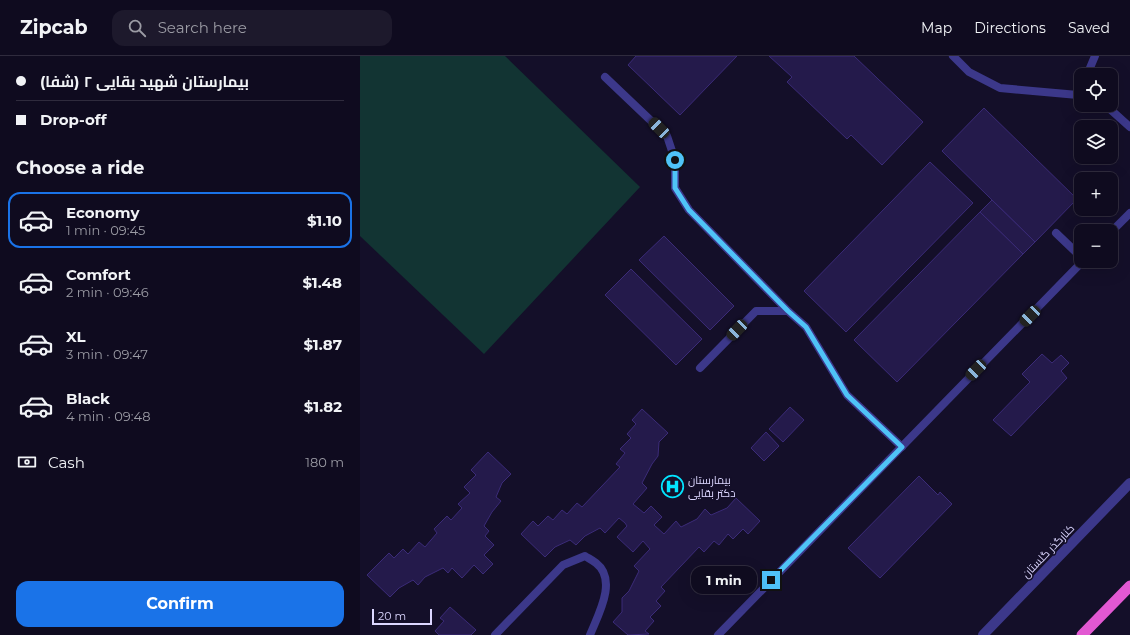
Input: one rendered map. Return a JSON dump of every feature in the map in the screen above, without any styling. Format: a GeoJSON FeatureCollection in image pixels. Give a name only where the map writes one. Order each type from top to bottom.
{"type":"FeatureCollection","features":[{"type":"Feature","properties":{"kind":"highway"},"geometry":{"type":"LineString","coordinates":[[1082,635],[1130,586]]}},
{"type":"Feature","properties":{"kind":"street","name":"کنارگذر گلستان"},"geometry":{"type":"LineString","coordinates":[[984,635],[1130,483]]}},
{"type":"Feature","properties":{"kind":"lane"},"geometry":{"type":"LineString","coordinates":[[953,56],[969,72],[1000,88],[1074,93]]}},
{"type":"Feature","properties":{"kind":"lane"},"geometry":{"type":"LineString","coordinates":[[1089,68],[1095,56]]}},
{"type":"Feature","properties":{"kind":"lane"},"geometry":{"type":"LineString","coordinates":[[605,77],[667,136],[675,160],[675,188],[689,210],[788,311],[806,327],[847,395],[902,447]]}},
{"type":"Feature","properties":{"kind":"lane"},"geometry":{"type":"LineString","coordinates":[[1113,112],[1130,127]]}},
{"type":"Feature","properties":{"kind":"lane"},"geometry":{"type":"LineString","coordinates":[[1118,225],[1130,213]]}},
{"type":"Feature","properties":{"kind":"lane"},"geometry":{"type":"LineString","coordinates":[[1056,233],[1074,250]]}},
{"type":"Feature","properties":{"kind":"lane"},"geometry":{"type":"LineString","coordinates":[[718,635],[1076,268]]}},
{"type":"Feature","properties":{"kind":"lane"},"geometry":{"type":"LineString","coordinates":[[700,368],[756,311],[788,311]]}},
{"type":"Feature","properties":{"kind":"lane"},"geometry":{"type":"LineString","coordinates":[[495,635],[562,566],[585,556],[597,564],[607,580],[605,597],[590,635]]}},
{"type":"Feature","properties":{"kind":"green space"},"geometry":{"type":"Polygon","coordinates":[[[360,56],[505,56],[640,187],[484,354],[360,236],[360,56]]]}},
{"type":"Feature","properties":{"kind":"building"},"geometry":{"type":"Polygon","coordinates":[[[636,56],[737,56],[680,115],[628,65],[636,56]]]}},
{"type":"Feature","properties":{"kind":"building"},"geometry":{"type":"Polygon","coordinates":[[[769,56],[854,56],[923,122],[882,165],[851,135],[847,139],[787,82],[792,77],[769,56]]]}},
{"type":"Feature","properties":{"kind":"building"},"geometry":{"type":"Polygon","coordinates":[[[984,108],[1074,196],[1074,202],[1035,242],[942,151],[984,108]]]}},
{"type":"Feature","properties":{"kind":"building"},"geometry":{"type":"Polygon","coordinates":[[[930,162],[973,203],[846,332],[804,291],[930,162]]]}},
{"type":"Feature","properties":{"kind":"building"},"geometry":{"type":"Polygon","coordinates":[[[992,200],[1035,242],[1023,254],[980,212],[992,200]]]}},
{"type":"Feature","properties":{"kind":"building"},"geometry":{"type":"Polygon","coordinates":[[[980,212],[1023,254],[897,382],[854,340],[980,212]]]}},
{"type":"Feature","properties":{"kind":"building"},"geometry":{"type":"Polygon","coordinates":[[[664,236],[734,306],[710,330],[639,260],[664,236]]]}},
{"type":"Feature","properties":{"kind":"building"},"geometry":{"type":"Polygon","coordinates":[[[631,269],[702,339],[676,365],[605,295],[631,269]]]}},
{"type":"Feature","properties":{"kind":"building"},"geometry":{"type":"Polygon","coordinates":[[[1042,354],[1052,363],[1061,355],[1069,363],[1061,371],[1067,378],[1011,436],[993,420],[1030,382],[1022,374],[1042,354]]]}},
{"type":"Feature","properties":{"kind":"building"},"geometry":{"type":"Polygon","coordinates":[[[790,407],[804,420],[783,442],[769,429],[790,407]]]}},
{"type":"Feature","properties":{"kind":"building"},"geometry":{"type":"Polygon","coordinates":[[[642,409],[668,433],[659,442],[658,456],[642,483],[647,488],[633,504],[644,513],[651,506],[662,517],[654,525],[664,534],[676,521],[681,527],[697,519],[705,509],[711,515],[727,508],[736,498],[760,521],[748,534],[743,529],[733,539],[728,534],[719,545],[714,541],[704,552],[699,547],[661,587],[665,591],[656,601],[661,606],[650,617],[654,621],[645,631],[649,634],[628,635],[613,622],[622,612],[622,598],[629,591],[639,571],[634,566],[650,549],[643,541],[633,552],[617,537],[627,526],[625,523],[619,518],[605,533],[600,528],[585,536],[576,545],[570,540],[555,547],[545,557],[521,534],[533,521],[538,526],[548,516],[553,520],[562,510],[567,514],[577,503],[582,507],[620,467],[616,464],[625,453],[620,449],[631,438],[627,434],[636,424],[632,420],[642,409]]]}},
{"type":"Feature","properties":{"kind":"building"},"geometry":{"type":"Polygon","coordinates":[[[766,432],[779,446],[764,461],[751,448],[766,432]]]}},
{"type":"Feature","properties":{"kind":"building"},"geometry":{"type":"Polygon","coordinates":[[[488,452],[511,474],[502,483],[496,497],[501,501],[492,512],[484,526],[489,531],[485,536],[494,545],[484,555],[493,564],[483,574],[474,565],[462,578],[452,568],[448,573],[443,568],[425,577],[418,585],[413,580],[399,588],[390,597],[367,575],[389,553],[394,558],[403,549],[408,554],[419,542],[425,547],[437,533],[434,529],[447,516],[451,520],[462,508],[458,504],[470,493],[464,487],[476,475],[471,470],[488,452]]]}},
{"type":"Feature","properties":{"kind":"building"},"geometry":{"type":"Polygon","coordinates":[[[919,476],[938,495],[940,492],[952,504],[880,578],[848,548],[919,476]]]}},
{"type":"Feature","properties":{"kind":"building"},"geometry":{"type":"Polygon","coordinates":[[[450,607],[476,630],[471,635],[439,635],[435,631],[444,621],[440,618],[450,607]]]}},
{"type":"Feature","properties":{"kind":"place","name":"بیمارستان دکتر بقایی"},"geometry":{"type":"Point","coordinates":[673,486]}},
{"type":"Feature","properties":{"kind":"route"},"geometry":{"type":"LineString","coordinates":[[675,160],[675,188],[689,210],[788,311],[806,327],[847,395],[902,447],[771,580]]}}]}
